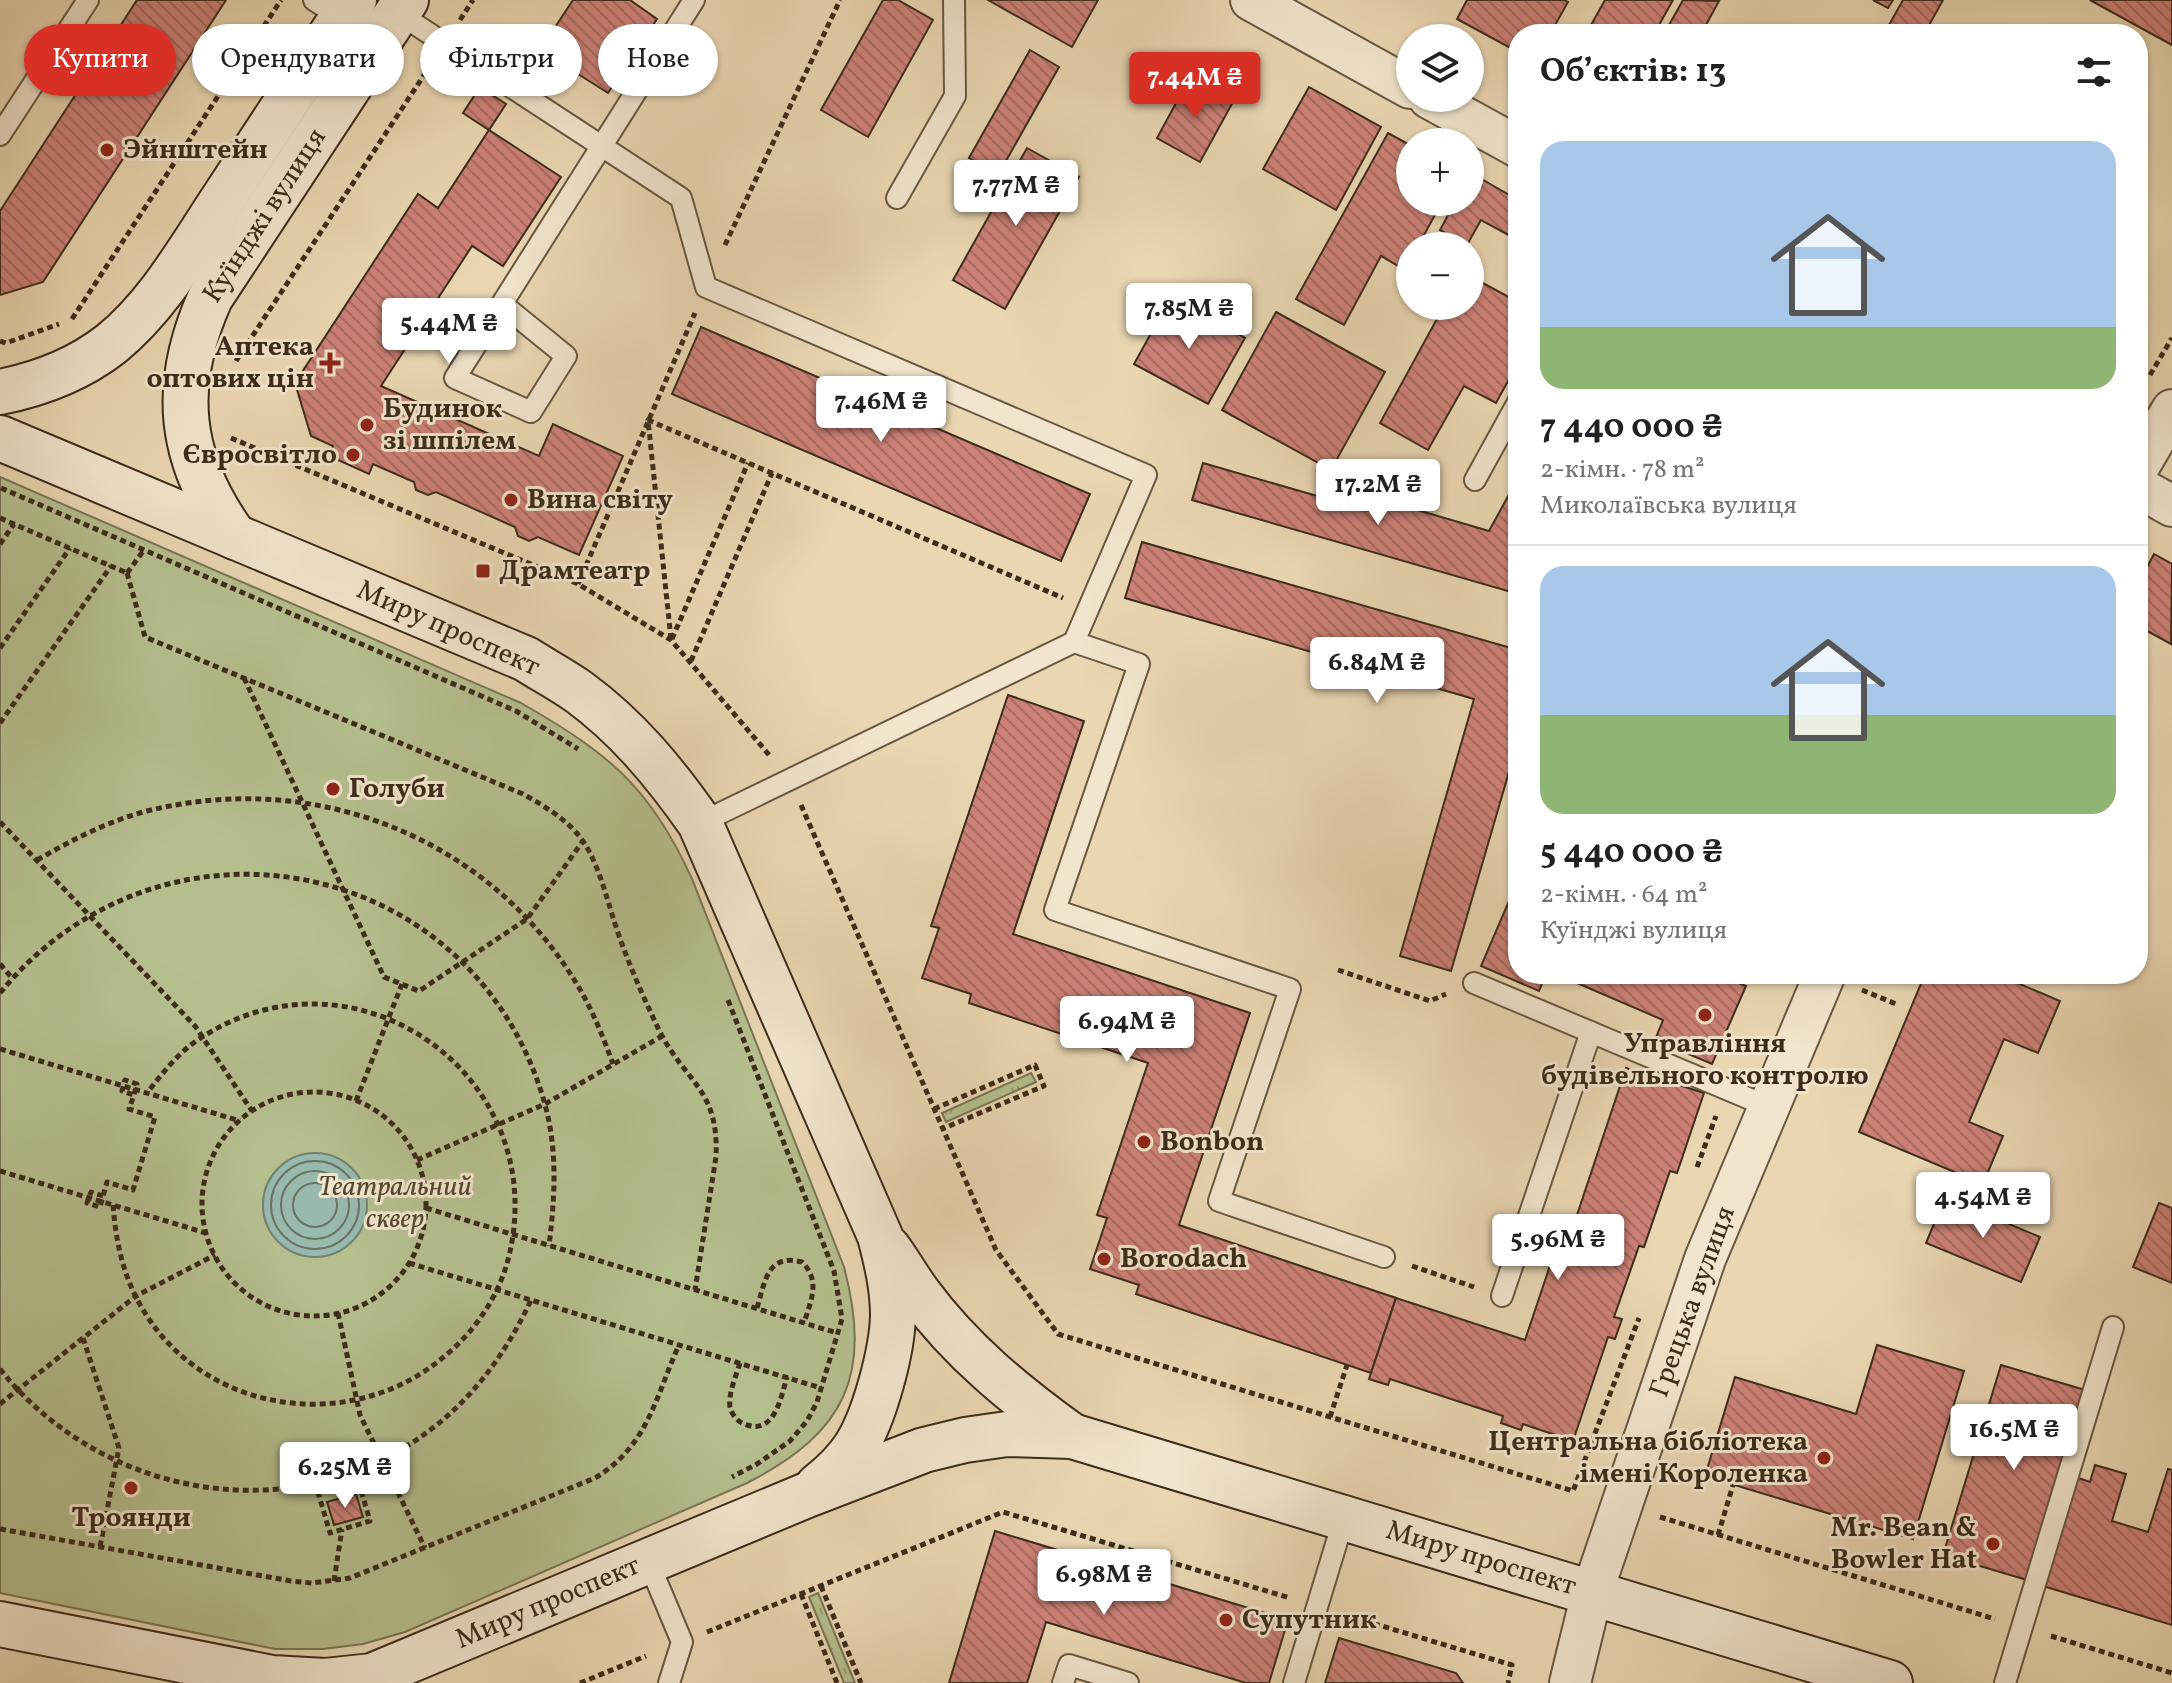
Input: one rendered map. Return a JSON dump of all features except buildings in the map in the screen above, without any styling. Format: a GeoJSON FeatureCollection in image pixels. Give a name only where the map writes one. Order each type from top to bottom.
{"type":"FeatureCollection","features":[{"type":"Feature","properties":{"kind":"main road","name":"Куїнджі вулиця"},"geometry":{"type":"LineString","coordinates":[[0,392],[60,374],[87,360],[111,343],[144,312],[172,277],[336,6]]}},
{"type":"Feature","properties":{"kind":"main road","name":"Куїнджі вулиця"},"geometry":{"type":"LineString","coordinates":[[235,537],[206,492],[189,442],[185,385],[189,355],[198,326],[210,298],[402,6]]}},
{"type":"Feature","properties":{"kind":"main road","name":"Миру проспект"},"geometry":{"type":"LineString","coordinates":[[0,438],[526,659],[578,691],[624,729],[665,773],[700,823],[880,1236],[891,1281],[893,1318],[883,1381],[855,1447],[836,1471],[807,1495]]}},
{"type":"Feature","properties":{"kind":"main road","name":"Миру проспект"},"geometry":{"type":"LineString","coordinates":[[880,1236],[919,1294],[964,1348],[1016,1395],[1072,1436]]}},
{"type":"Feature","properties":{"kind":"main road","name":"Миру проспект"},"geometry":{"type":"LineString","coordinates":[[0,1624],[272,1678],[325,1681],[372,1676],[807,1495],[924,1450],[1007,1434],[1072,1436],[1890,1683]]}},
{"type":"Feature","properties":{"kind":"street"},"geometry":{"type":"LineString","coordinates":[[1251,0],[1396,80]]}},
{"type":"Feature","properties":{"kind":"street"},"geometry":{"type":"LineString","coordinates":[[1454,112],[1508,141]]}},
{"type":"Feature","properties":{"kind":"street"},"geometry":{"type":"LineString","coordinates":[[2148,432],[2158,397]]}},
{"type":"Feature","properties":{"kind":"street"},"geometry":{"type":"LineString","coordinates":[[2148,493],[2172,506]]}},
{"type":"Feature","properties":{"kind":"street","name":"Грецька вулиця"},"geometry":{"type":"LineString","coordinates":[[1570,1683],[1592,1593],[1705,1259],[1821,984]]}},
{"type":"Feature","properties":{"kind":"lane"},"geometry":{"type":"LineString","coordinates":[[0,135],[88,0]]}},
{"type":"Feature","properties":{"kind":"lane"},"geometry":{"type":"LineString","coordinates":[[502,304],[566,356],[531,412],[455,378],[694,0]]}},
{"type":"Feature","properties":{"kind":"lane"},"geometry":{"type":"LineString","coordinates":[[897,198],[955,96],[954,0]]}},
{"type":"Feature","properties":{"kind":"lane"},"geometry":{"type":"LineString","coordinates":[[402,6],[423,24]]}},
{"type":"Feature","properties":{"kind":"lane"},"geometry":{"type":"LineString","coordinates":[[526,96],[681,198],[706,287],[1146,475],[1074,642],[700,823]]}},
{"type":"Feature","properties":{"kind":"lane"},"geometry":{"type":"LineString","coordinates":[[1475,480],[1508,420]]}},
{"type":"Feature","properties":{"kind":"lane"},"geometry":{"type":"LineString","coordinates":[[1074,642],[1139,664],[1055,910],[1290,989],[1219,1201],[1384,1257]]}},
{"type":"Feature","properties":{"kind":"lane"},"geometry":{"type":"LineString","coordinates":[[1474,983],[1769,1107]]}},
{"type":"Feature","properties":{"kind":"lane"},"geometry":{"type":"LineString","coordinates":[[1502,1296],[1591,1032]]}},
{"type":"Feature","properties":{"kind":"lane"},"geometry":{"type":"LineString","coordinates":[[2005,1683],[2113,1327]]}},
{"type":"Feature","properties":{"kind":"lane"},"geometry":{"type":"LineString","coordinates":[[1294,1683],[1344,1518]]}},
{"type":"Feature","properties":{"kind":"lane"},"geometry":{"type":"LineString","coordinates":[[648,1561],[682,1642],[669,1683]]}},
{"type":"Feature","properties":{"kind":"lane"},"geometry":{"type":"LineString","coordinates":[[1063,1683],[1069,1665],[1128,1683]]}},
{"type":"Feature","properties":{"kind":"path"},"geometry":{"type":"LineString","coordinates":[[0,341],[6,343],[71,320],[281,0]]}},
{"type":"Feature","properties":{"kind":"path"},"geometry":{"type":"LineString","coordinates":[[457,24],[473,0]]}},
{"type":"Feature","properties":{"kind":"path"},"geometry":{"type":"LineString","coordinates":[[578,584],[706,287],[840,0]]}},
{"type":"Feature","properties":{"kind":"path"},"geometry":{"type":"LineString","coordinates":[[231,369],[420,81]]}},
{"type":"Feature","properties":{"kind":"path"},"geometry":{"type":"LineString","coordinates":[[2158,397],[2172,338]]}},
{"type":"Feature","properties":{"kind":"path"},"geometry":{"type":"LineString","coordinates":[[648,420],[1089,609]]}},
{"type":"Feature","properties":{"kind":"path"},"geometry":{"type":"LineString","coordinates":[[648,420],[671,640]]}},
{"type":"Feature","properties":{"kind":"path"},"geometry":{"type":"LineString","coordinates":[[229,437],[578,584],[671,640],[691,661],[790,779],[996,1250],[1058,1334],[1573,1491]]}},
{"type":"Feature","properties":{"kind":"path"},"geometry":{"type":"LineString","coordinates":[[671,640],[748,463]]}},
{"type":"Feature","properties":{"kind":"path"},"geometry":{"type":"LineString","coordinates":[[691,661],[772,473]]}},
{"type":"Feature","properties":{"kind":"path"},"geometry":{"type":"LineString","coordinates":[[0,487],[516,711],[578,750]]}},
{"type":"Feature","properties":{"kind":"path"},"geometry":{"type":"LineString","coordinates":[[0,518],[127,573]]}},
{"type":"Feature","properties":{"kind":"path"},"geometry":{"type":"LineString","coordinates":[[0,544],[14,524]]}},
{"type":"Feature","properties":{"kind":"path"},"geometry":{"type":"LineString","coordinates":[[0,648],[70,548]]}},
{"type":"Feature","properties":{"kind":"path"},"geometry":{"type":"LineString","coordinates":[[127,573],[144,550]]}},
{"type":"Feature","properties":{"kind":"path"},"geometry":{"type":"LineString","coordinates":[[0,723],[111,566]]}},
{"type":"Feature","properties":{"kind":"path"},"geometry":{"type":"LineString","coordinates":[[127,573],[145,637],[523,794],[557,814],[583,841],[600,873],[617,929],[662,1036],[707,1098],[714,1117],[717,1137],[695,1290]]}},
{"type":"Feature","properties":{"kind":"path"},"geometry":{"type":"LineString","coordinates":[[244,678],[384,977],[419,991],[527,919],[583,841]]}},
{"type":"Feature","properties":{"kind":"path"},"geometry":{"type":"LineString","coordinates":[[37,860],[107,824],[171,806],[223,798],[302,802],[374,819],[441,850],[482,878],[527,919],[555,951],[579,987],[598,1024],[613,1064]]}},
{"type":"Feature","properties":{"kind":"path"},"geometry":{"type":"LineString","coordinates":[[0,822],[195,1026],[252,1111]]}},
{"type":"Feature","properties":{"kind":"path"},"geometry":{"type":"LineString","coordinates":[[0,993],[36,954],[89,915],[135,894],[195,877],[270,875],[307,880],[343,890],[407,920],[436,939],[485,987],[521,1042],[545,1104],[552,1139],[555,1174],[549,1246]]}},
{"type":"Feature","properties":{"kind":"path"},"geometry":{"type":"LineString","coordinates":[[0,964],[12,978]]}},
{"type":"Feature","properties":{"kind":"path"},"geometry":{"type":"LineString","coordinates":[[1338,970],[1430,1001]]}},
{"type":"Feature","properties":{"kind":"path"},"geometry":{"type":"LineString","coordinates":[[356,1101],[402,984]]}},
{"type":"Feature","properties":{"kind":"path"},"geometry":{"type":"LineString","coordinates":[[1861,989],[1896,1004]]}},
{"type":"Feature","properties":{"kind":"path"},"geometry":{"type":"LineString","coordinates":[[719,1484],[757,1464],[790,1441],[807,1421],[821,1388],[842,1319],[834,1271],[726,996]]}},
{"type":"Feature","properties":{"kind":"path"},"geometry":{"type":"LineString","coordinates":[[113,1205],[116,1241],[126,1277],[142,1309],[165,1339],[192,1364],[223,1384],[257,1397],[294,1404],[331,1405],[357,1400],[402,1385],[431,1369],[456,1347],[477,1322],[496,1290],[507,1263],[516,1198],[512,1165],[488,1103],[445,1052],[418,1033],[388,1018],[324,1004],[290,1005],[257,1012],[223,1026],[192,1045],[165,1070],[147,1093]]}},
{"type":"Feature","properties":{"kind":"path"},"geometry":{"type":"LineString","coordinates":[[417,1160],[545,1104],[662,1036]]}},
{"type":"Feature","properties":{"kind":"path"},"geometry":{"type":"LineString","coordinates":[[0,1049],[123,1086]]}},
{"type":"Feature","properties":{"kind":"path"},"geometry":{"type":"LineString","coordinates":[[934,1109],[1035,1065],[1044,1086],[942,1129]]}},
{"type":"Feature","properties":{"kind":"path"},"geometry":{"type":"LineString","coordinates":[[102,1198],[107,1182],[133,1190],[155,1117],[129,1109],[135,1092],[137,1084],[125,1080],[122,1091],[135,1092],[147,1093],[240,1121]]}},
{"type":"Feature","properties":{"kind":"path"},"geometry":{"type":"LineString","coordinates":[[302,1093],[320,1093],[356,1101],[392,1124],[409,1144],[417,1160],[424,1184],[426,1208],[422,1237],[409,1263],[386,1290],[371,1301],[338,1313],[302,1315],[266,1306],[236,1285],[215,1255],[206,1233],[202,1198],[210,1164],[227,1134],[252,1111],[268,1103],[302,1093]]}},
{"type":"Feature","properties":{"kind":"path"},"geometry":{"type":"LineString","coordinates":[[0,1171],[89,1198],[102,1198],[113,1205],[206,1233]]}},
{"type":"Feature","properties":{"kind":"path"},"geometry":{"type":"LineString","coordinates":[[426,1208],[837,1333]]}},
{"type":"Feature","properties":{"kind":"path"},"geometry":{"type":"LineString","coordinates":[[0,1404],[136,1296],[215,1255]]}},
{"type":"Feature","properties":{"kind":"path"},"geometry":{"type":"LineString","coordinates":[[1384,1257],[1502,1296]]}},
{"type":"Feature","properties":{"kind":"path"},"geometry":{"type":"LineString","coordinates":[[757,1308],[772,1267],[792,1259],[802,1262],[814,1280],[804,1323]]}},
{"type":"Feature","properties":{"kind":"path"},"geometry":{"type":"LineString","coordinates":[[409,1263],[821,1388]]}},
{"type":"Feature","properties":{"kind":"path"},"geometry":{"type":"LineString","coordinates":[[0,1369],[17,1390],[63,1431],[116,1462],[190,1485],[230,1490],[269,1489],[315,1482],[355,1470],[414,1441],[444,1419],[495,1365],[515,1334],[531,1300]]}},
{"type":"Feature","properties":{"kind":"path"},"geometry":{"type":"LineString","coordinates":[[338,1313],[360,1415],[425,1548]]}},
{"type":"Feature","properties":{"kind":"path"},"geometry":{"type":"LineString","coordinates":[[83,1338],[119,1448],[100,1547]]}},
{"type":"Feature","properties":{"kind":"path"},"geometry":{"type":"LineString","coordinates":[[0,1529],[291,1581],[350,1578],[595,1478],[614,1467],[641,1435],[679,1345]]}},
{"type":"Feature","properties":{"kind":"path"},"geometry":{"type":"LineString","coordinates":[[740,1363],[730,1406],[734,1416],[752,1427],[772,1419],[787,1377]]}},
{"type":"Feature","properties":{"kind":"path"},"geometry":{"type":"LineString","coordinates":[[1330,1417],[1347,1365]]}},
{"type":"Feature","properties":{"kind":"path"},"geometry":{"type":"LineString","coordinates":[[315,1482],[330,1533],[370,1521],[355,1470]]}},
{"type":"Feature","properties":{"kind":"path"},"geometry":{"type":"LineString","coordinates":[[1718,1535],[1733,1485]]}},
{"type":"Feature","properties":{"kind":"path"},"geometry":{"type":"LineString","coordinates":[[580,1683],[1003,1512],[1512,1665],[1508,1683]]}},
{"type":"Feature","properties":{"kind":"path"},"geometry":{"type":"LineString","coordinates":[[1657,1516],[2172,1673]]}},
{"type":"Feature","properties":{"kind":"path"},"geometry":{"type":"LineString","coordinates":[[334,1581],[342,1529]]}},
{"type":"Feature","properties":{"kind":"path"},"geometry":{"type":"LineString","coordinates":[[821,1586],[861,1683]]}},
{"type":"Feature","properties":{"kind":"path"},"geometry":{"type":"LineString","coordinates":[[801,1594],[837,1683]]}},
{"type":"Feature","properties":{"kind":"green space","name":"Театральний сквер"},"geometry":{"type":"Polygon","coordinates":[[[0,477],[521,703],[602,756],[642,796],[660,819],[692,879],[844,1267],[855,1339],[852,1369],[844,1396],[829,1420],[808,1443],[747,1483],[405,1632],[363,1644],[323,1649],[275,1649],[0,1593],[0,477]]]}},
{"type":"Feature","properties":{"kind":"green space"},"geometry":{"type":"Polygon","coordinates":[[[1031,1073],[1036,1082],[946,1122],[942,1113],[1031,1073]]]}},
{"type":"Feature","properties":{"kind":"green space"},"geometry":{"type":"Polygon","coordinates":[[[818,1593],[855,1683],[844,1683],[809,1597],[818,1593]]]}},
{"type":"Feature","properties":{"kind":"water"},"geometry":{"type":"Polygon","coordinates":[[[315,1153],[335,1157],[352,1168],[363,1185],[367,1205],[363,1225],[352,1242],[335,1253],[315,1257],[295,1253],[278,1242],[267,1225],[263,1205],[267,1185],[278,1168],[295,1157],[315,1153]]]}},
{"type":"Feature","properties":{"kind":"place","name":"Эйнштейн"},"geometry":{"type":"Point","coordinates":[107,150]}},
{"type":"Feature","properties":{"kind":"place","name":"Аптека оптових цін"},"geometry":{"type":"Point","coordinates":[330,363]}},
{"type":"Feature","properties":{"kind":"place","name":"Будинок зі шпілем"},"geometry":{"type":"Point","coordinates":[367,425]}},
{"type":"Feature","properties":{"kind":"place","name":"Євросвітло"},"geometry":{"type":"Point","coordinates":[353,455]}},
{"type":"Feature","properties":{"kind":"place","name":"Вина світу"},"geometry":{"type":"Point","coordinates":[511,500]}},
{"type":"Feature","properties":{"kind":"place","name":"Драмтеатр"},"geometry":{"type":"Point","coordinates":[483,571]}},
{"type":"Feature","properties":{"kind":"place","name":"Голуби"},"geometry":{"type":"Point","coordinates":[333,789]}},
{"type":"Feature","properties":{"kind":"place","name":"Управління будівельного контролю"},"geometry":{"type":"Point","coordinates":[1705,1015]}},
{"type":"Feature","properties":{"kind":"place","name":"Bonbon"},"geometry":{"type":"Point","coordinates":[1144,1142]}},
{"type":"Feature","properties":{"kind":"place","name":"Borodach"},"geometry":{"type":"Point","coordinates":[1104,1259]}},
{"type":"Feature","properties":{"kind":"place","name":"Центральна бібліотека імені Короленка"},"geometry":{"type":"Point","coordinates":[1824,1458]}},
{"type":"Feature","properties":{"kind":"place","name":"Троянди"},"geometry":{"type":"Point","coordinates":[131,1488]}},
{"type":"Feature","properties":{"kind":"place","name":"Mr. Bean & Bowler Hat"},"geometry":{"type":"Point","coordinates":[1993,1544]}},
{"type":"Feature","properties":{"kind":"place","name":"Супутник"},"geometry":{"type":"Point","coordinates":[1226,1620]}}]}
